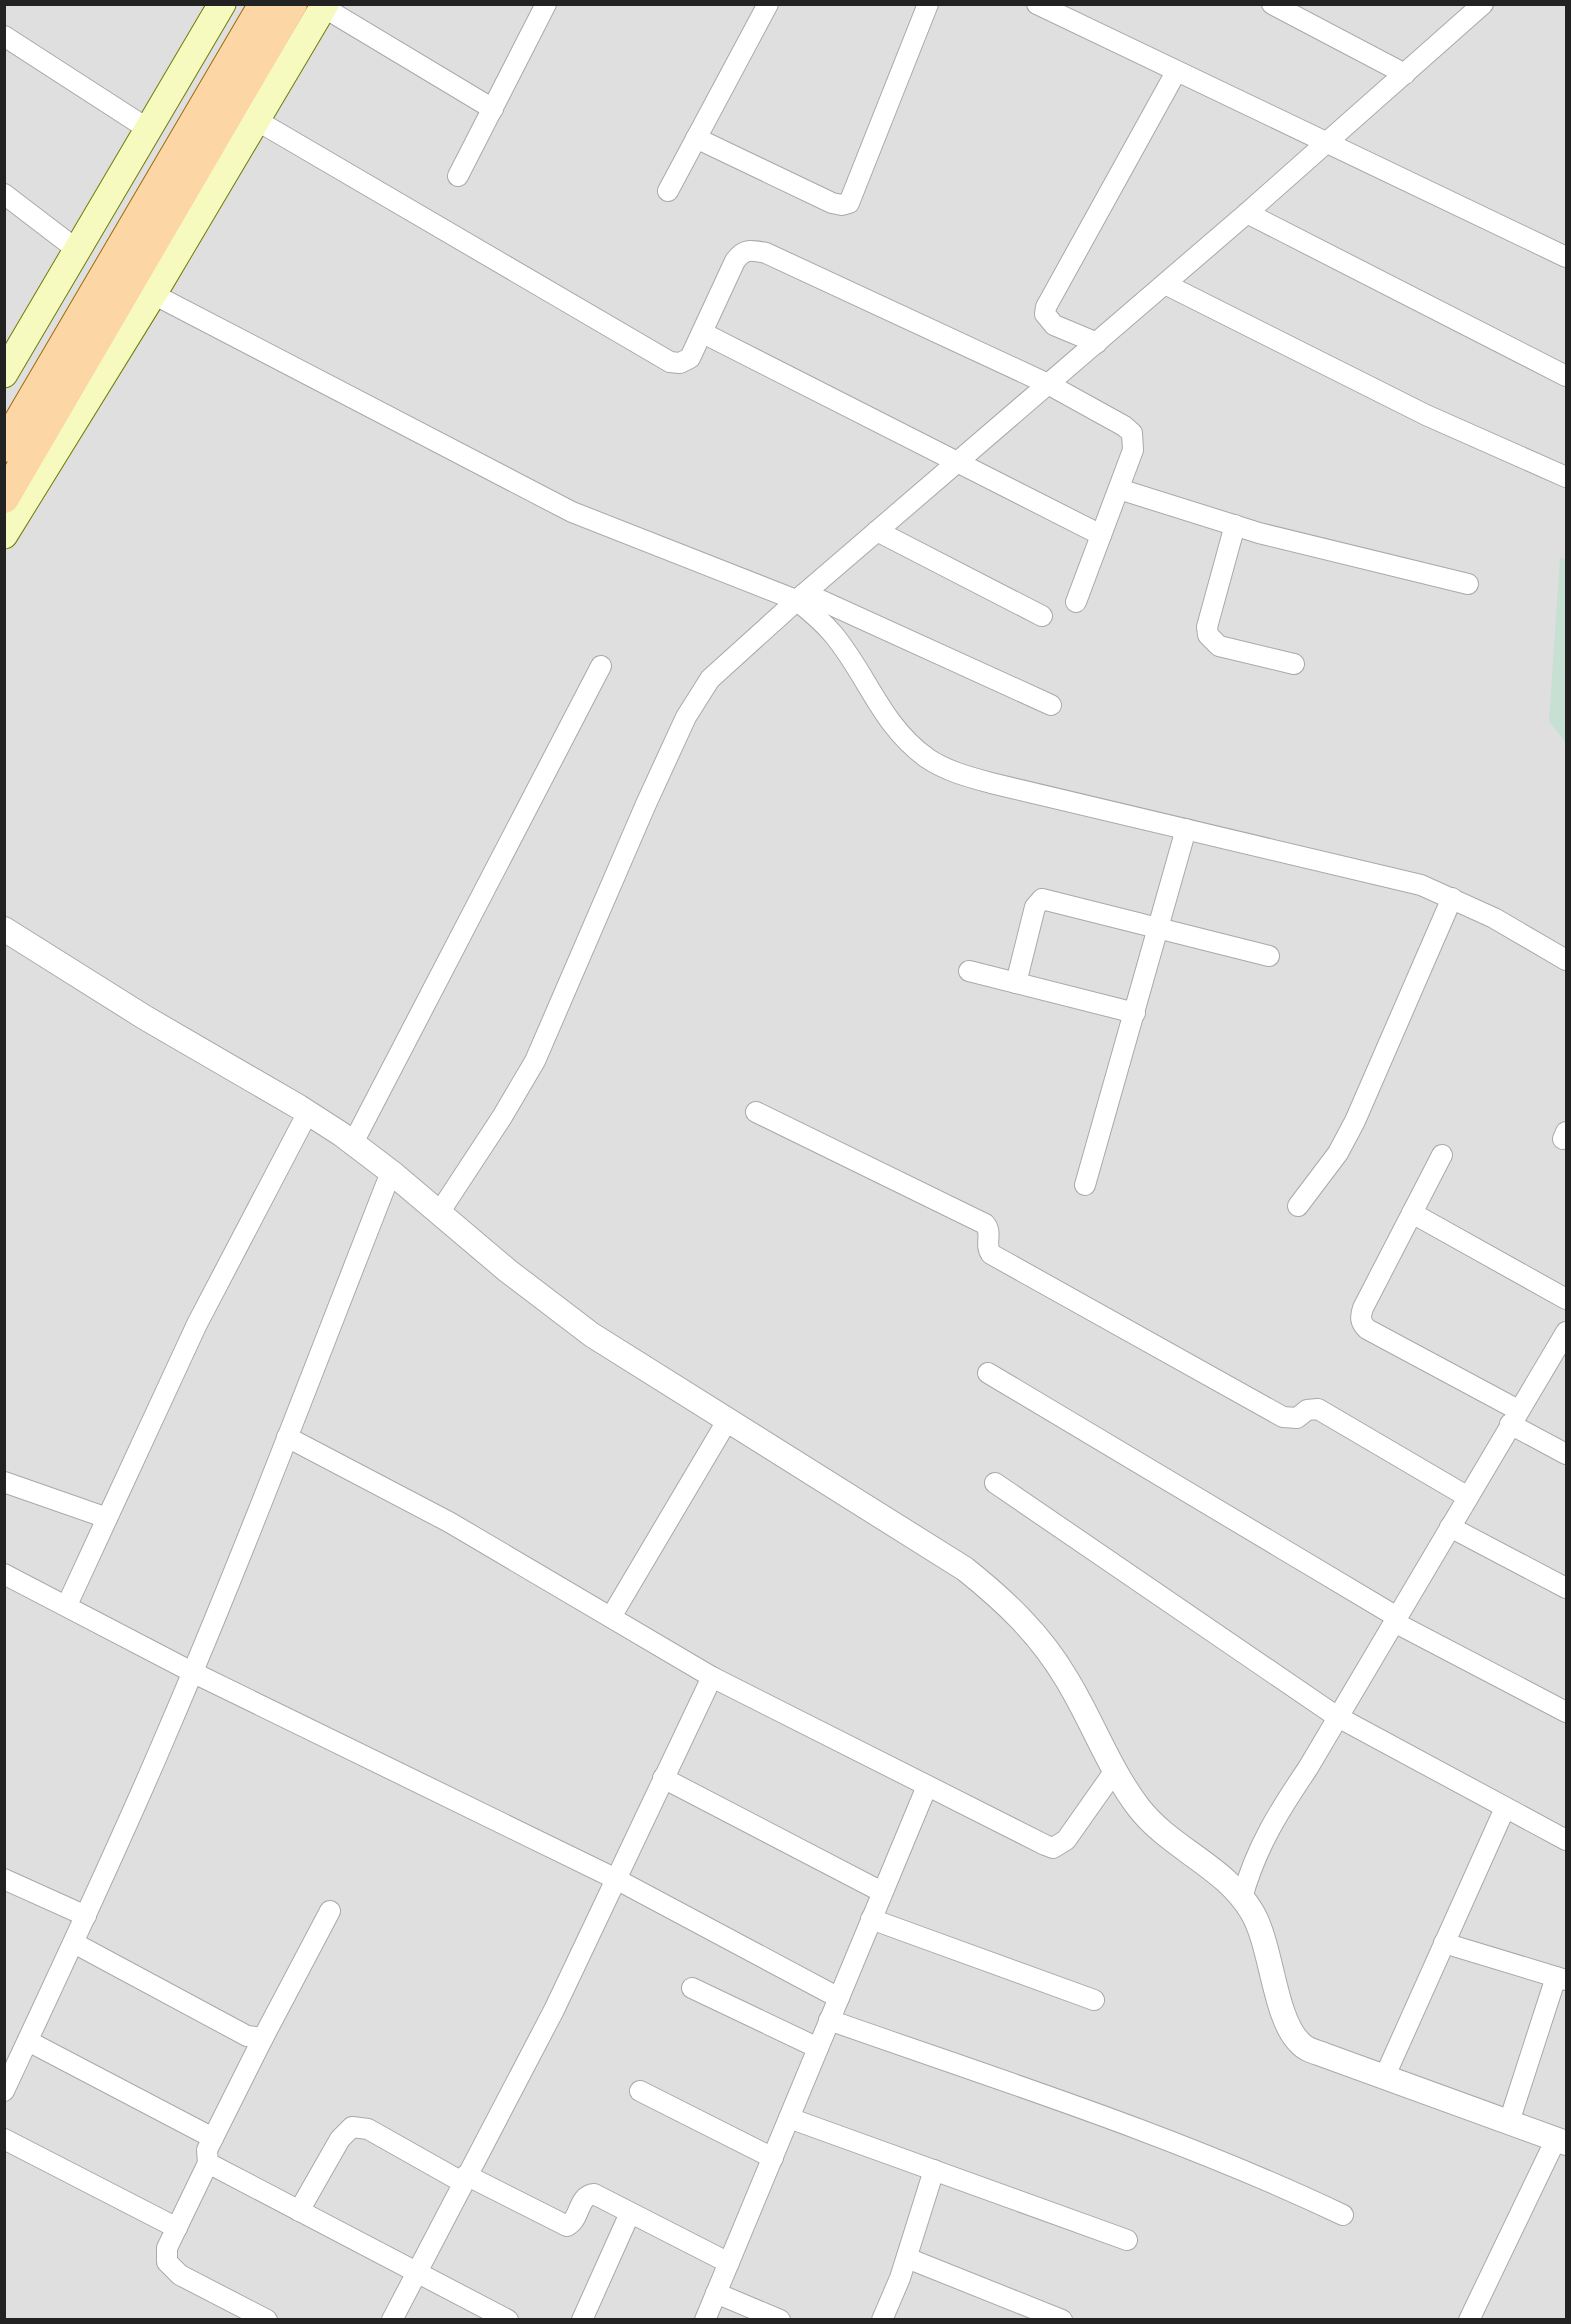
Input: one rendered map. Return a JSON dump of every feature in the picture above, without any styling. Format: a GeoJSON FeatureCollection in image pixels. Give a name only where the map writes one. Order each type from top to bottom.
{"type":"FeatureCollection","features":[{"type":"Feature","properties":{"kind":"main road"},"geometry":{"type":"LineString","coordinates":[[4,374],[222,4]]}},
{"type":"Feature","properties":{"kind":"main road"},"geometry":{"type":"LineString","coordinates":[[4,447],[264,4]]}},
{"type":"Feature","properties":{"kind":"main road"},"geometry":{"type":"LineString","coordinates":[[4,498],[292,4]]}},
{"type":"Feature","properties":{"kind":"main road"},"geometry":{"type":"LineString","coordinates":[[4,535],[153,294],[324,6]]}},
{"type":"Feature","properties":{"kind":"street"},"geometry":{"type":"LineString","coordinates":[[458,176],[546,4]]}},
{"type":"Feature","properties":{"kind":"street"},"geometry":{"type":"LineString","coordinates":[[668,191],[768,4]]}},
{"type":"Feature","properties":{"kind":"street"},"geometry":{"type":"LineString","coordinates":[[696,138],[832,203],[842,205],[849,203],[928,4]]}},
{"type":"Feature","properties":{"kind":"street"},"geometry":{"type":"LineString","coordinates":[[1036,4],[1566,257]]}},
{"type":"Feature","properties":{"kind":"street"},"geometry":{"type":"LineString","coordinates":[[1272,4],[1405,74]]}},
{"type":"Feature","properties":{"kind":"street"},"geometry":{"type":"LineString","coordinates":[[439,1213],[502,1117],[535,1061],[646,804],[698,694],[723,665],[1327,144],[1483,4]]}},
{"type":"Feature","properties":{"kind":"street"},"geometry":{"type":"LineString","coordinates":[[324,6],[494,109]]}},
{"type":"Feature","properties":{"kind":"street"},"geometry":{"type":"LineString","coordinates":[[4,36],[148,129]]}},
{"type":"Feature","properties":{"kind":"street"},"geometry":{"type":"LineString","coordinates":[[1096,343],[1054,325],[1045,314],[1046,307],[1176,72]]}},
{"type":"Feature","properties":{"kind":"street"},"geometry":{"type":"LineString","coordinates":[[256,120],[670,362],[680,363],[690,358],[735,261],[740,253],[749,249],[766,253],[1048,384],[1124,426],[1131,433],[1133,450],[1076,602]]}},
{"type":"Feature","properties":{"kind":"street"},"geometry":{"type":"LineString","coordinates":[[4,194],[76,249]]}},
{"type":"Feature","properties":{"kind":"street"},"geometry":{"type":"LineString","coordinates":[[1247,213],[1566,376]]}},
{"type":"Feature","properties":{"kind":"street"},"geometry":{"type":"LineString","coordinates":[[1165,284],[1426,415],[1566,477]]}},
{"type":"Feature","properties":{"kind":"street"},"geometry":{"type":"LineString","coordinates":[[153,294],[572,512],[801,596],[1051,705]]}},
{"type":"Feature","properties":{"kind":"street"},"geometry":{"type":"LineString","coordinates":[[703,333],[956,464],[1101,535]]}},
{"type":"Feature","properties":{"kind":"street"},"geometry":{"type":"LineString","coordinates":[[1119,489],[1235,525],[1468,584]]}},
{"type":"Feature","properties":{"kind":"street"},"geometry":{"type":"LineString","coordinates":[[1235,525],[1206,627],[1208,635],[1219,646],[1294,664]]}},
{"type":"Feature","properties":{"kind":"street"},"geometry":{"type":"LineString","coordinates":[[877,531],[1041,616]]}},
{"type":"Feature","properties":{"kind":"street"},"geometry":{"type":"LineString","coordinates":[[801,596],[834,635],[887,719],[928,759],[955,773],[1396,878],[1452,898],[1566,960]]}},
{"type":"Feature","properties":{"kind":"street"},"geometry":{"type":"LineString","coordinates":[[353,1143],[601,666]]}},
{"type":"Feature","properties":{"kind":"street"},"geometry":{"type":"LineString","coordinates":[[1085,1185],[1186,829]]}},
{"type":"Feature","properties":{"kind":"street"},"geometry":{"type":"LineString","coordinates":[[1016,982],[1035,907],[1042,898],[1269,956]]}},
{"type":"Feature","properties":{"kind":"street"},"geometry":{"type":"LineString","coordinates":[[1298,1206],[1338,1153],[1355,1121],[1452,898]]}},
{"type":"Feature","properties":{"kind":"street"},"geometry":{"type":"LineString","coordinates":[[4,929],[217,1061],[308,1112],[391,1172],[550,1305],[727,1421],[965,1569],[994,1592],[1023,1620],[1049,1652],[1140,1810],[1160,1830],[1228,1882],[1242,1898],[1260,1928],[1284,2013],[1299,2043],[1308,2049],[1384,2078],[1561,2141],[1469,2319]]}},
{"type":"Feature","properties":{"kind":"street"},"geometry":{"type":"LineString","coordinates":[[969,971],[1135,1013]]}},
{"type":"Feature","properties":{"kind":"street"},"geometry":{"type":"LineString","coordinates":[[67,1605],[197,1324],[308,1112]]}},
{"type":"Feature","properties":{"kind":"street"},"geometry":{"type":"LineString","coordinates":[[756,1112],[985,1224],[989,1233],[987,1245],[991,1254],[1283,1418],[1297,1418],[1307,1410],[1318,1409],[1468,1497]]}},
{"type":"Feature","properties":{"kind":"street"},"geometry":{"type":"LineString","coordinates":[[1442,1155],[1363,1308],[1360,1317],[1362,1323],[1367,1329],[1514,1417],[1566,1454]]}},
{"type":"Feature","properties":{"kind":"street"},"geometry":{"type":"LineString","coordinates":[[4,2091],[74,1943],[192,1672],[391,1172]]}},
{"type":"Feature","properties":{"kind":"street"},"geometry":{"type":"LineString","coordinates":[[1412,1213],[1566,1299]]}},
{"type":"Feature","properties":{"kind":"street"},"geometry":{"type":"LineString","coordinates":[[1242,1898],[1265,1833],[1396,1619],[1514,1417],[1565,1336]]}},
{"type":"Feature","properties":{"kind":"street"},"geometry":{"type":"LineString","coordinates":[[988,1373],[1396,1619],[1566,1712]]}},
{"type":"Feature","properties":{"kind":"street"},"geometry":{"type":"LineString","coordinates":[[611,1617],[727,1421]]}},
{"type":"Feature","properties":{"kind":"street"},"geometry":{"type":"LineString","coordinates":[[287,1437],[449,1522],[712,1677],[1053,1848],[1066,1840],[1116,1769]]}},
{"type":"Feature","properties":{"kind":"street"},"geometry":{"type":"LineString","coordinates":[[4,1482],[107,1518]]}},
{"type":"Feature","properties":{"kind":"street"},"geometry":{"type":"LineString","coordinates":[[995,1483],[1336,1716],[1566,1840]]}},
{"type":"Feature","properties":{"kind":"street"},"geometry":{"type":"LineString","coordinates":[[1450,1527],[1566,1588]]}},
{"type":"Feature","properties":{"kind":"street"},"geometry":{"type":"LineString","coordinates":[[4,1574],[192,1672],[616,1879],[839,1998]]}},
{"type":"Feature","properties":{"kind":"street"},"geometry":{"type":"LineString","coordinates":[[392,2319],[554,2010],[712,1677]]}},
{"type":"Feature","properties":{"kind":"street"},"geometry":{"type":"LineString","coordinates":[[663,1778],[882,1892]]}},
{"type":"Feature","properties":{"kind":"street"},"geometry":{"type":"LineString","coordinates":[[705,2319],[927,1786]]}},
{"type":"Feature","properties":{"kind":"street"},"geometry":{"type":"LineString","coordinates":[[1384,2078],[1505,1808]]}},
{"type":"Feature","properties":{"kind":"street"},"geometry":{"type":"LineString","coordinates":[[4,1879],[86,1916]]}},
{"type":"Feature","properties":{"kind":"street"},"geometry":{"type":"LineString","coordinates":[[330,1911],[213,2138],[206,2157],[208,2163],[508,2319]]}},
{"type":"Feature","properties":{"kind":"street"},"geometry":{"type":"LineString","coordinates":[[871,1919],[1094,2000]]}},
{"type":"Feature","properties":{"kind":"street"},"geometry":{"type":"LineString","coordinates":[[74,1943],[247,2036],[263,2038]]}},
{"type":"Feature","properties":{"kind":"street"},"geometry":{"type":"LineString","coordinates":[[1444,1943],[1561,1979],[1509,2122]]}},
{"type":"Feature","properties":{"kind":"street"},"geometry":{"type":"LineString","coordinates":[[692,1988],[818,2048]]}},
{"type":"Feature","properties":{"kind":"street"},"geometry":{"type":"LineString","coordinates":[[830,2020],[1179,2142],[1343,2215]]}},
{"type":"Feature","properties":{"kind":"street"},"geometry":{"type":"LineString","coordinates":[[28,2041],[213,2138]]}},
{"type":"Feature","properties":{"kind":"street"},"geometry":{"type":"LineString","coordinates":[[640,2091],[772,2158]]}},
{"type":"Feature","properties":{"kind":"street"},"geometry":{"type":"LineString","coordinates":[[789,2118],[1127,2240]]}},
{"type":"Feature","properties":{"kind":"street"},"geometry":{"type":"LineString","coordinates":[[299,2211],[340,2139],[352,2127],[368,2129],[464,2179],[567,2226],[573,2223],[588,2194],[594,2194],[729,2263]]}},
{"type":"Feature","properties":{"kind":"street"},"geometry":{"type":"LineString","coordinates":[[4,2139],[177,2228]]}},
{"type":"Feature","properties":{"kind":"street"},"geometry":{"type":"LineString","coordinates":[[208,2163],[165,2256],[171,2270],[267,2319]]}},
{"type":"Feature","properties":{"kind":"street"},"geometry":{"type":"LineString","coordinates":[[882,2319],[907,2258],[934,2170]]}},
{"type":"Feature","properties":{"kind":"street"},"geometry":{"type":"LineString","coordinates":[[586,2318],[630,2212]]}},
{"type":"Feature","properties":{"kind":"street"},"geometry":{"type":"LineString","coordinates":[[907,2258],[1062,2319]]}},
{"type":"Feature","properties":{"kind":"street"},"geometry":{"type":"LineString","coordinates":[[716,2293],[780,2319]]}},
{"type":"Feature","properties":{"kind":"shaded area"},"geometry":{"type":"Polygon","coordinates":[[[5,5],[1566,5],[1566,2319],[5,2319],[5,5]]]}},
{"type":"Feature","properties":{"kind":"green space"},"geometry":{"type":"Polygon","coordinates":[[[1560,557],[1566,560],[1566,743],[1549,721],[1560,557]]]}}]}
